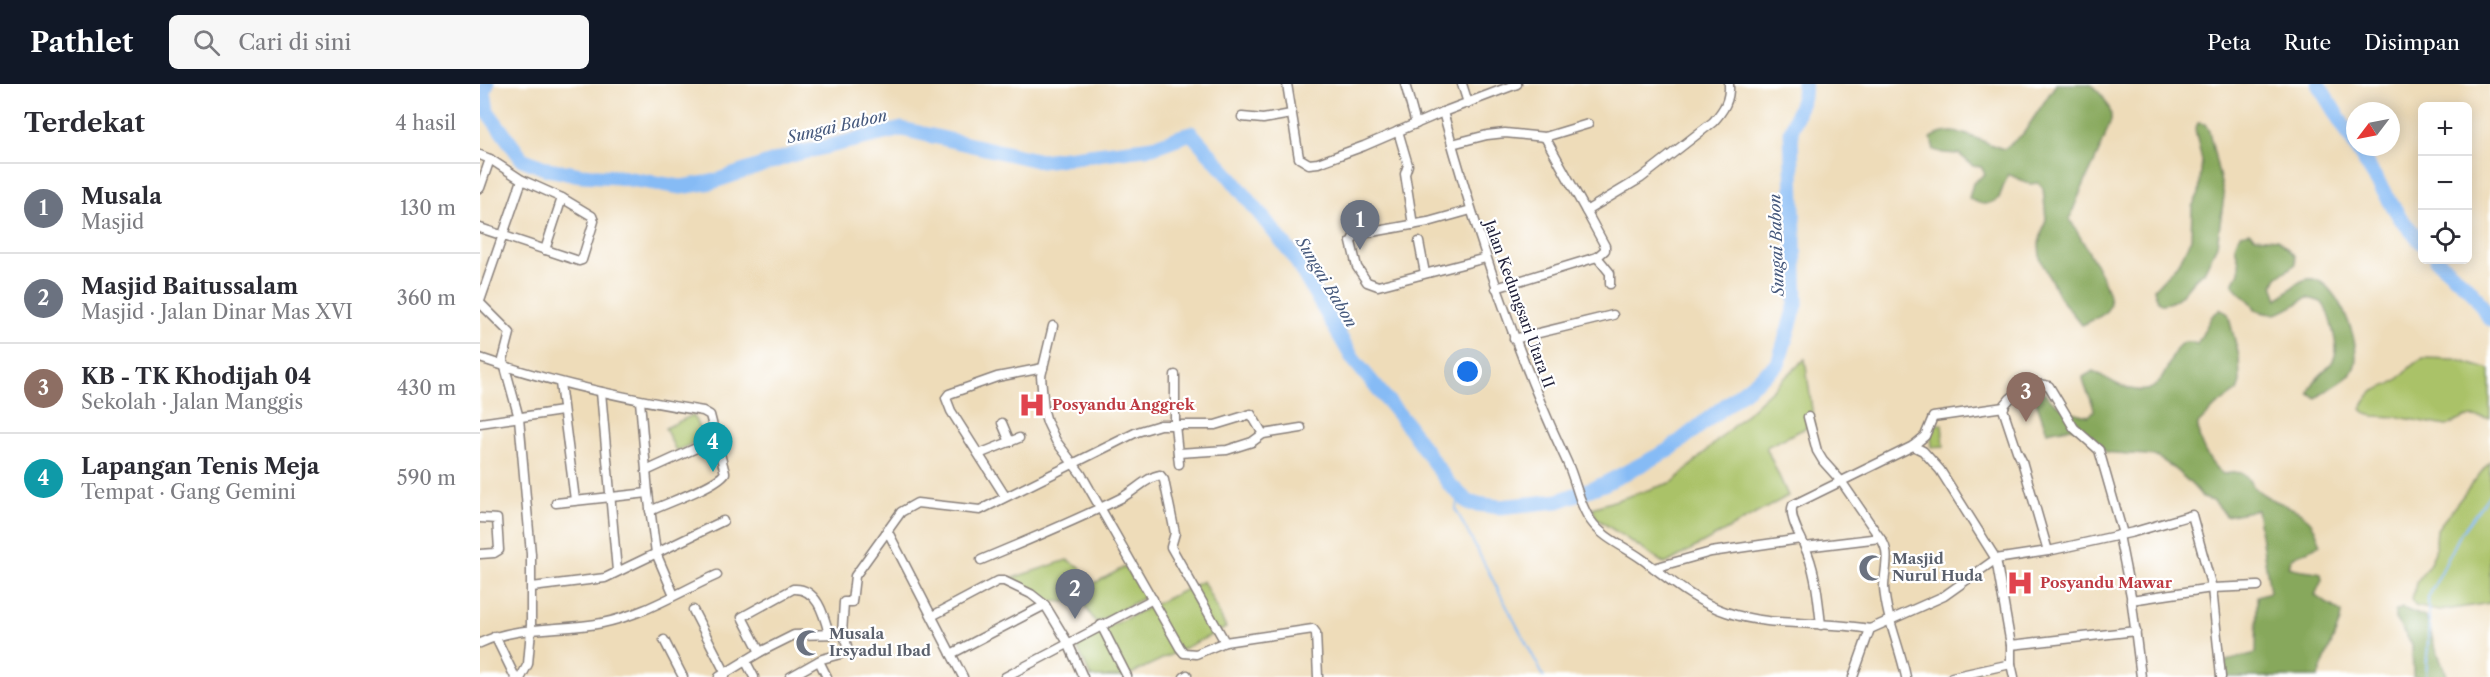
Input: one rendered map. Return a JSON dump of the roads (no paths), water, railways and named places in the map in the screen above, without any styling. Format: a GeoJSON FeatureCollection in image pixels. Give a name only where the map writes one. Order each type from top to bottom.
{"type":"FeatureCollection","features":[{"type":"Feature","properties":{"kind":"street"},"geometry":{"type":"LineString","coordinates":[[1287,84],[1299,158],[1309,164],[1318,164],[1517,84]]}},
{"type":"Feature","properties":{"kind":"street"},"geometry":{"type":"LineString","coordinates":[[1405,84],[1416,124]]}},
{"type":"Feature","properties":{"kind":"street"},"geometry":{"type":"LineString","coordinates":[[1462,84],[1468,103]]}},
{"type":"Feature","properties":{"kind":"street"},"geometry":{"type":"LineString","coordinates":[[1586,211],[1641,178],[1713,122],[1727,103],[1730,84]]}},
{"type":"Feature","properties":{"kind":"street","name":"Jalan Kedungsari Utara II"},"geometry":{"type":"LineString","coordinates":[[1443,112],[1486,258],[1514,339],[1590,520],[1602,533],[1683,589],[1725,612],[1767,621],[1870,629]]}},
{"type":"Feature","properties":{"kind":"street"},"geometry":{"type":"LineString","coordinates":[[1242,117],[1263,119],[1291,114]]}},
{"type":"Feature","properties":{"kind":"street"},"geometry":{"type":"LineString","coordinates":[[1452,144],[1505,133],[1545,137],[1588,124]]}},
{"type":"Feature","properties":{"kind":"street"},"geometry":{"type":"LineString","coordinates":[[1398,131],[1408,165],[1405,174],[1413,225]]}},
{"type":"Feature","properties":{"kind":"street"},"geometry":{"type":"LineString","coordinates":[[1496,288],[1598,257],[1605,250],[1605,246],[1545,137]]}},
{"type":"Feature","properties":{"kind":"street"},"geometry":{"type":"LineString","coordinates":[[480,156],[490,159],[522,180],[562,198],[592,216],[594,221],[582,260],[579,261],[480,228]]}},
{"type":"Feature","properties":{"kind":"street"},"geometry":{"type":"LineString","coordinates":[[480,188],[490,159]]}},
{"type":"Feature","properties":{"kind":"street"},"geometry":{"type":"LineString","coordinates":[[522,180],[480,302],[510,332],[503,360],[519,418],[531,554],[531,630],[527,675]]}},
{"type":"Feature","properties":{"kind":"street"},"geometry":{"type":"LineString","coordinates":[[545,250],[562,198]]}},
{"type":"Feature","properties":{"kind":"street"},"geometry":{"type":"LineString","coordinates":[[1471,210],[1413,225],[1355,235],[1351,242],[1355,259],[1363,278],[1371,285],[1378,285],[1486,258]]}},
{"type":"Feature","properties":{"kind":"street"},"geometry":{"type":"LineString","coordinates":[[1419,242],[1425,273]]}},
{"type":"Feature","properties":{"kind":"street"},"geometry":{"type":"LineString","coordinates":[[1598,257],[1610,273],[1610,285]]}},
{"type":"Feature","properties":{"kind":"street"},"geometry":{"type":"LineString","coordinates":[[1514,339],[1613,315]]}},
{"type":"Feature","properties":{"kind":"street"},"geometry":{"type":"LineString","coordinates":[[1053,326],[1043,368],[1042,389],[1047,422],[1056,441],[1074,463],[1184,653],[1196,654],[1225,642],[1313,629],[1316,633],[1318,677]]}},
{"type":"Feature","properties":{"kind":"street"},"geometry":{"type":"LineString","coordinates":[[480,358],[560,383],[640,401],[703,411],[712,418],[726,469],[722,477],[650,511]]}},
{"type":"Feature","properties":{"kind":"street"},"geometry":{"type":"LineString","coordinates":[[1005,496],[951,411],[946,398],[949,394],[986,380],[1043,368]]}},
{"type":"Feature","properties":{"kind":"street"},"geometry":{"type":"LineString","coordinates":[[1175,375],[1175,425],[1179,464]]}},
{"type":"Feature","properties":{"kind":"street"},"geometry":{"type":"LineString","coordinates":[[560,383],[574,500]]}},
{"type":"Feature","properties":{"kind":"street"},"geometry":{"type":"LineString","coordinates":[[1821,625],[1818,591],[1791,512],[1792,505],[1913,446],[1925,436],[1933,417],[2004,407],[2030,386],[2043,384],[2049,386],[2074,428],[2099,450],[2121,535],[2136,631],[2140,677]]}},
{"type":"Feature","properties":{"kind":"street"},"geometry":{"type":"LineString","coordinates":[[601,392],[617,571]]}},
{"type":"Feature","properties":{"kind":"street"},"geometry":{"type":"LineString","coordinates":[[640,401],[656,553],[674,595]]}},
{"type":"Feature","properties":{"kind":"street"},"geometry":{"type":"LineString","coordinates":[[2004,407],[2005,417],[2026,472],[2048,551]]}},
{"type":"Feature","properties":{"kind":"street"},"geometry":{"type":"LineString","coordinates":[[480,423],[562,411]]}},
{"type":"Feature","properties":{"kind":"street"},"geometry":{"type":"LineString","coordinates":[[790,677],[819,661],[848,652],[845,636],[842,634],[844,602],[852,602],[855,576],[901,512],[917,503],[974,511],[1137,432],[1160,425],[1215,425],[1251,414],[1263,434]]}},
{"type":"Feature","properties":{"kind":"street"},"geometry":{"type":"LineString","coordinates":[[1808,417],[1817,451],[1823,461],[1841,481],[1885,545],[1887,571],[1884,587],[1890,622],[1906,677]]}},
{"type":"Feature","properties":{"kind":"street"},"geometry":{"type":"LineString","coordinates":[[1002,423],[1010,442]]}},
{"type":"Feature","properties":{"kind":"street"},"geometry":{"type":"LineString","coordinates":[[1178,453],[1227,450],[1252,442],[1263,434],[1301,428]]}},
{"type":"Feature","properties":{"kind":"street"},"geometry":{"type":"LineString","coordinates":[[646,471],[718,438]]}},
{"type":"Feature","properties":{"kind":"street"},"geometry":{"type":"LineString","coordinates":[[979,454],[1019,438]]}},
{"type":"Feature","properties":{"kind":"street"},"geometry":{"type":"LineString","coordinates":[[1913,446],[1923,451],[1940,470],[1996,559],[2012,645],[2011,664],[2014,677]]}},
{"type":"Feature","properties":{"kind":"street"},"geometry":{"type":"LineString","coordinates":[[981,560],[1066,525],[1136,490],[1151,477],[1160,475],[1163,477],[1175,533],[1171,547],[1225,642]]}},
{"type":"Feature","properties":{"kind":"street"},"geometry":{"type":"LineString","coordinates":[[556,503],[648,492]]}},
{"type":"Feature","properties":{"kind":"street"},"geometry":{"type":"LineString","coordinates":[[1853,677],[1870,629],[1944,596],[1996,559],[2048,551],[2121,535],[2192,515],[2212,588],[2221,677]]}},
{"type":"Feature","properties":{"kind":"street"},"geometry":{"type":"LineString","coordinates":[[480,518],[497,519],[500,550],[480,554]]}},
{"type":"Feature","properties":{"kind":"street"},"geometry":{"type":"LineString","coordinates":[[532,587],[605,578],[723,522]]}},
{"type":"Feature","properties":{"kind":"street"},"geometry":{"type":"LineString","coordinates":[[887,530],[963,677]]}},
{"type":"Feature","properties":{"kind":"street"},"geometry":{"type":"LineString","coordinates":[[1654,568],[1711,552],[1880,538]]}},
{"type":"Feature","properties":{"kind":"street"},"geometry":{"type":"LineString","coordinates":[[480,644],[495,636],[531,630],[602,624],[637,614],[717,575]]}},
{"type":"Feature","properties":{"kind":"street"},"geometry":{"type":"LineString","coordinates":[[932,616],[998,581],[1004,581],[1031,594],[1045,605],[1068,643],[1083,677]]}},
{"type":"Feature","properties":{"kind":"street"},"geometry":{"type":"LineString","coordinates":[[2131,600],[2212,588],[2258,586]]}},
{"type":"Feature","properties":{"kind":"street"},"geometry":{"type":"LineString","coordinates":[[760,652],[742,618],[743,615],[793,589],[801,589],[816,600],[823,612],[829,634]]}},
{"type":"Feature","properties":{"kind":"street"},"geometry":{"type":"LineString","coordinates":[[1005,677],[1153,599]]}},
{"type":"Feature","properties":{"kind":"street"},"geometry":{"type":"LineString","coordinates":[[951,654],[1045,605]]}},
{"type":"Feature","properties":{"kind":"street"},"geometry":{"type":"LineString","coordinates":[[693,610],[722,676],[745,660],[794,635],[842,634]]}},
{"type":"Feature","properties":{"kind":"street"},"geometry":{"type":"LineString","coordinates":[[1101,625],[1127,676]]}},
{"type":"Feature","properties":{"kind":"street"},"geometry":{"type":"LineString","coordinates":[[2012,645],[2136,631]]}},
{"type":"Feature","properties":{"kind":"street"},"geometry":{"type":"LineString","coordinates":[[495,636],[515,677]]}},
{"type":"Feature","properties":{"kind":"street"},"geometry":{"type":"LineString","coordinates":[[664,640],[683,677]]}},
{"type":"Feature","properties":{"kind":"street"},"geometry":{"type":"LineString","coordinates":[[745,660],[754,677]]}},
{"type":"Feature","properties":{"kind":"street"},"geometry":{"type":"LineString","coordinates":[[819,661],[827,677]]}},
{"type":"Feature","properties":{"kind":"street"},"geometry":{"type":"LineString","coordinates":[[1952,677],[1982,673],[2011,664]]}},
{"type":"Feature","properties":{"kind":"waterway","name":"Sungai Babon"},"geometry":{"type":"LineString","coordinates":[[487,84],[484,91],[487,111],[522,159],[547,169],[581,175],[617,177],[681,187],[712,182],[795,154],[902,129],[1041,161],[1153,147],[1191,133],[1226,172],[1293,255],[1353,359],[1406,423],[1449,484],[1469,503],[1500,507],[1558,501],[1604,484],[1669,450],[1778,364],[1796,304],[1791,132],[1803,96],[1804,84]]}},
{"type":"Feature","properties":{"kind":"waterway","name":"Sungai Babon"},"geometry":{"type":"LineString","coordinates":[[2318,84],[2346,130]]}},
{"type":"Feature","properties":{"kind":"waterway","name":"Sungai Babon"},"geometry":{"type":"LineString","coordinates":[[2362,156],[2401,219],[2418,238]]}},
{"type":"Feature","properties":{"kind":"waterway","name":"Sungai Babon"},"geometry":{"type":"LineString","coordinates":[[2442,264],[2472,291],[2490,319]]}},
{"type":"Feature","properties":{"kind":"waterway"},"geometry":{"type":"LineString","coordinates":[[1458,492],[1456,510],[1544,677]]}},
{"type":"Feature","properties":{"kind":"waterway"},"geometry":{"type":"LineString","coordinates":[[2426,677],[2428,598],[2461,533],[2490,494]]}},
{"type":"Feature","properties":{"kind":"place","name":"Musala"},"geometry":{"type":"Point","coordinates":[1360,250]}},
{"type":"Feature","properties":{"kind":"place","name":"Posyandu Anggrek"},"geometry":{"type":"Point","coordinates":[1032,405]}},
{"type":"Feature","properties":{"kind":"place","name":"KB - TK Khodijah 04"},"geometry":{"type":"Point","coordinates":[2026,422]}},
{"type":"Feature","properties":{"kind":"place","name":"Lapangan Tenis Meja"},"geometry":{"type":"Point","coordinates":[713,472]}},
{"type":"Feature","properties":{"kind":"place","name":"Masjid Nurul Huda"},"geometry":{"type":"Point","coordinates":[1872,568]}},
{"type":"Feature","properties":{"kind":"place","name":"Posyandu Mawar"},"geometry":{"type":"Point","coordinates":[2020,583]}},
{"type":"Feature","properties":{"kind":"place","name":"Masjid Baitussalam"},"geometry":{"type":"Point","coordinates":[1075,619]}},
{"type":"Feature","properties":{"kind":"place","name":"Musala Irsyadul Ibad"},"geometry":{"type":"Point","coordinates":[809,643]}}]}
